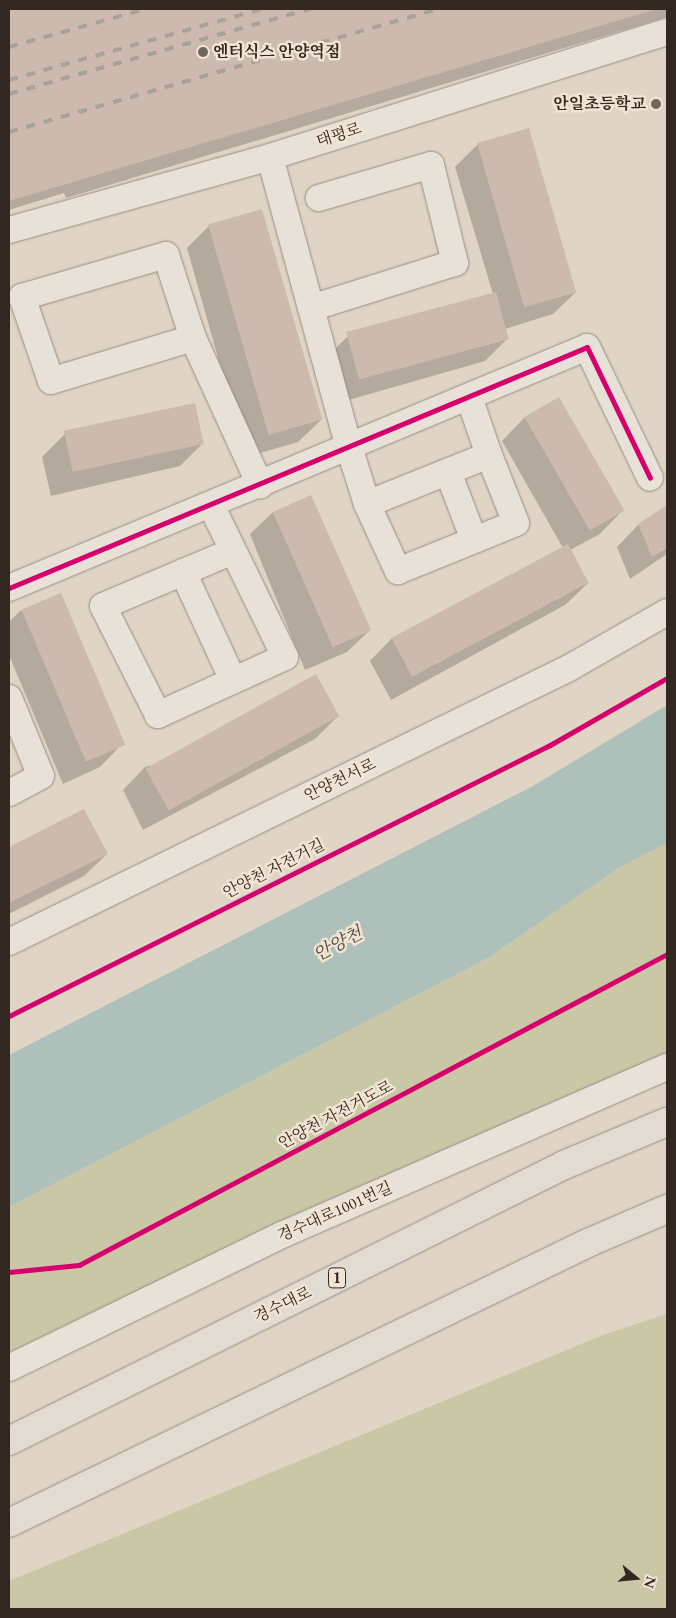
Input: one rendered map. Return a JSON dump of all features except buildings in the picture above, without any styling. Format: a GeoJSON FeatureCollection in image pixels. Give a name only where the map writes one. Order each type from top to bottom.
{"type":"FeatureCollection","features":[{"type":"Feature","properties":{"kind":"main road","name":"경수대로"},"geometry":{"type":"LineString","coordinates":[[9,1441],[564,1165],[667,1122]]}},
{"type":"Feature","properties":{"kind":"main road"},"geometry":{"type":"LineString","coordinates":[[9,1522],[590,1242],[667,1209]]}},
{"type":"Feature","properties":{"kind":"street","name":"태평로"},"geometry":{"type":"LineString","coordinates":[[9,230],[270,157],[667,32]]}},
{"type":"Feature","properties":{"kind":"street"},"geometry":{"type":"LineString","coordinates":[[270,157],[349,447],[367,504],[398,571],[516,523],[489,455],[469,397]]}},
{"type":"Feature","properties":{"kind":"street"},"geometry":{"type":"LineString","coordinates":[[311,308],[455,263],[432,165],[319,198]]}},
{"type":"Feature","properties":{"kind":"street"},"geometry":{"type":"LineString","coordinates":[[193,338],[51,381],[22,298],[166,255],[193,338],[260,485]]}},
{"type":"Feature","properties":{"kind":"street"},"geometry":{"type":"LineString","coordinates":[[9,588],[260,485],[587,347],[650,478]]}},
{"type":"Feature","properties":{"kind":"street"},"geometry":{"type":"LineString","coordinates":[[367,504],[489,455]]}},
{"type":"Feature","properties":{"kind":"street"},"geometry":{"type":"LineString","coordinates":[[448,472],[474,540]]}},
{"type":"Feature","properties":{"kind":"street"},"geometry":{"type":"LineString","coordinates":[[210,505],[233,551],[285,656],[158,715],[103,606],[233,551]]}},
{"type":"Feature","properties":{"kind":"street"},"geometry":{"type":"LineString","coordinates":[[183,572],[234,680]]}},
{"type":"Feature","properties":{"kind":"street","name":"안양천서로"},"geometry":{"type":"LineString","coordinates":[[9,942],[569,668],[667,612]]}},
{"type":"Feature","properties":{"kind":"street"},"geometry":{"type":"LineString","coordinates":[[9,793],[41,776],[11,711]]}},
{"type":"Feature","properties":{"kind":"street","name":"경수대로1001번길"},"geometry":{"type":"LineString","coordinates":[[9,1368],[282,1235],[667,1067]]}},
{"type":"Feature","properties":{"kind":"shaded area"},"geometry":{"type":"Polygon","coordinates":[[[667,843],[667,1054],[9,1352],[9,1207],[488,958],[620,867],[667,843]]]}},
{"type":"Feature","properties":{"kind":"shaded area"},"geometry":{"type":"Polygon","coordinates":[[[667,1314],[667,1609],[9,1609],[9,1581],[603,1335],[667,1314]]]}},
{"type":"Feature","properties":{"kind":"water","name":"안양천"},"geometry":{"type":"Polygon","coordinates":[[[667,705],[667,843],[620,867],[488,958],[9,1207],[9,1055],[533,786],[667,705]]]}},
{"type":"Feature","properties":{"kind":"railway"},"geometry":{"type":"LineString","coordinates":[[9,47],[145,9]]}},
{"type":"Feature","properties":{"kind":"railway"},"geometry":{"type":"LineString","coordinates":[[9,80],[262,9]]}},
{"type":"Feature","properties":{"kind":"railway"},"geometry":{"type":"LineString","coordinates":[[9,94],[310,9]]}},
{"type":"Feature","properties":{"kind":"railway"},"geometry":{"type":"LineString","coordinates":[[9,132],[438,9]]}},
{"type":"Feature","properties":{"kind":"cycle path"},"geometry":{"type":"LineString","coordinates":[[9,588],[587,347],[650,478]]}},
{"type":"Feature","properties":{"kind":"cycle path","name":"안양천 자전거길"},"geometry":{"type":"LineString","coordinates":[[9,1016],[550,745],[667,678]]}},
{"type":"Feature","properties":{"kind":"cycle path","name":"안양천 자전거도로"},"geometry":{"type":"LineString","coordinates":[[9,1272],[79,1265],[667,954]]}},
{"type":"Feature","properties":{"kind":"place","name":"엔터식스 안양역점"},"geometry":{"type":"Point","coordinates":[203,52]}},
{"type":"Feature","properties":{"kind":"place","name":"안일초등학교"},"geometry":{"type":"Point","coordinates":[656,104]}}]}
